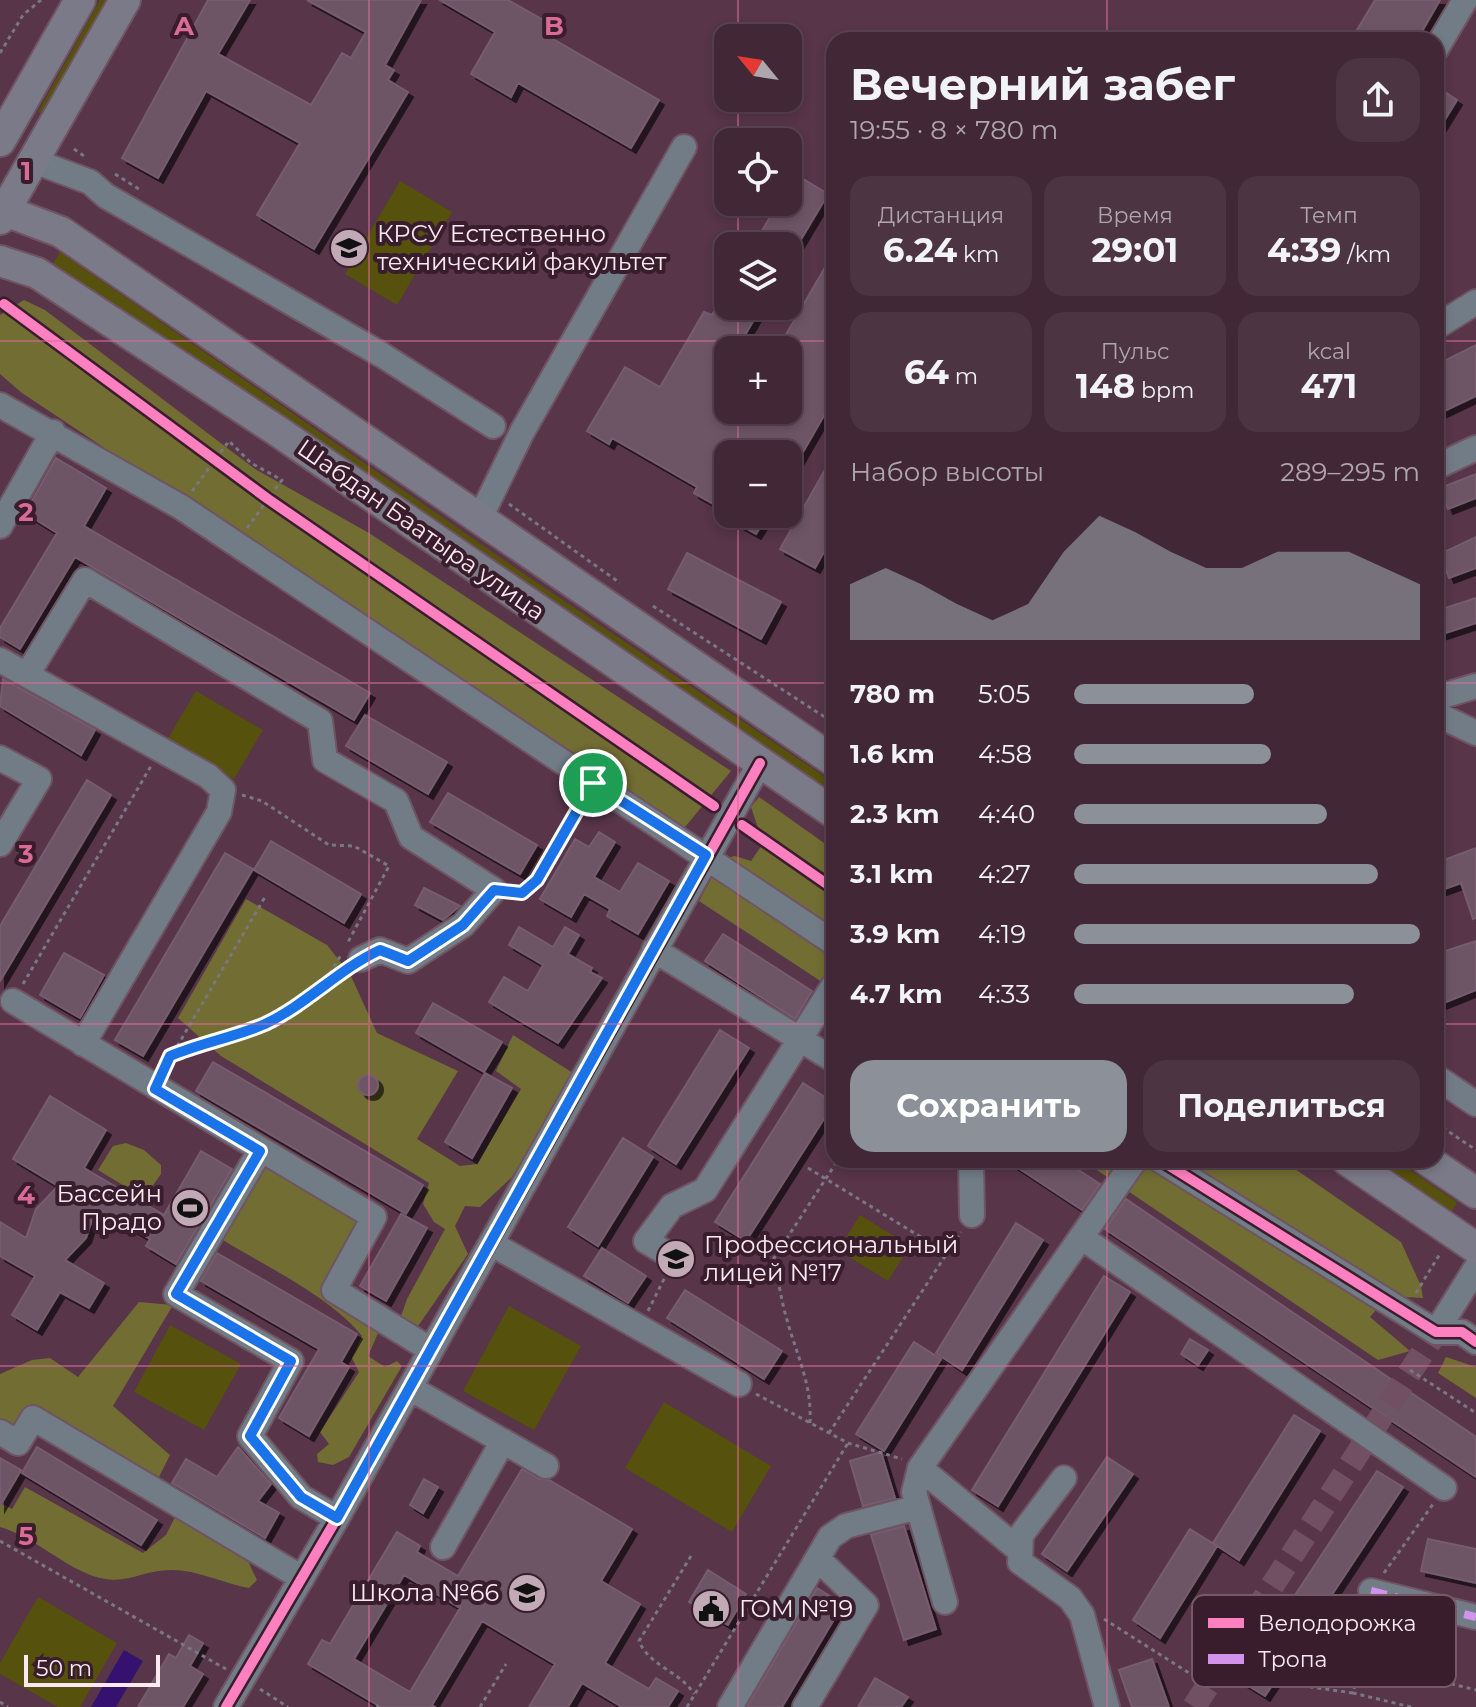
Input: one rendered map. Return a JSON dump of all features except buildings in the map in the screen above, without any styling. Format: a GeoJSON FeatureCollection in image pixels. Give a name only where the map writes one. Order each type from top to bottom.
{"type":"FeatureCollection","features":[{"type":"Feature","properties":{"kind":"main road"},"geometry":{"type":"LineString","coordinates":[[0,141],[80,0]]}},
{"type":"Feature","properties":{"kind":"main road"},"geometry":{"type":"LineString","coordinates":[[2,213],[125,0]]}},
{"type":"Feature","properties":{"kind":"main road","name":"Шабдан Баатыра улица"},"geometry":{"type":"LineString","coordinates":[[2,213],[61,232],[487,505],[826,755]]}},
{"type":"Feature","properties":{"kind":"main road","name":"Шабдан Баатыра улица"},"geometry":{"type":"LineString","coordinates":[[0,261],[37,273],[253,415],[826,808]]}},
{"type":"Feature","properties":{"kind":"main road"},"geometry":{"type":"LineString","coordinates":[[1359,1168],[1476,1248]]}},
{"type":"Feature","properties":{"kind":"main road"},"geometry":{"type":"LineString","coordinates":[[1439,1168],[1476,1193]]}},
{"type":"Feature","properties":{"kind":"street"},"geometry":{"type":"LineString","coordinates":[[1444,35],[1465,0]]}},
{"type":"Feature","properties":{"kind":"street"},"geometry":{"type":"LineString","coordinates":[[487,505],[522,432],[684,147]]}},
{"type":"Feature","properties":{"kind":"street"},"geometry":{"type":"LineString","coordinates":[[34,161],[90,182],[106,196],[382,355],[493,426]]}},
{"type":"Feature","properties":{"kind":"street"},"geometry":{"type":"LineString","coordinates":[[1444,322],[1476,302]]}},
{"type":"Feature","properties":{"kind":"street"},"geometry":{"type":"LineString","coordinates":[[0,405],[53,432],[181,507],[826,938]]}},
{"type":"Feature","properties":{"kind":"street"},"geometry":{"type":"LineString","coordinates":[[0,526],[53,432]]}},
{"type":"Feature","properties":{"kind":"street"},"geometry":{"type":"LineString","coordinates":[[1444,463],[1476,448]]}},
{"type":"Feature","properties":{"kind":"street"},"geometry":{"type":"LineString","coordinates":[[27,675],[85,580],[320,721],[325,760],[396,801],[411,837],[494,890],[463,925],[408,961],[380,950],[361,959]]}},
{"type":"Feature","properties":{"kind":"street"},"geometry":{"type":"LineString","coordinates":[[0,660],[208,776],[223,790],[212,825],[83,1044]]}},
{"type":"Feature","properties":{"kind":"street"},"geometry":{"type":"LineString","coordinates":[[1444,696],[1476,686]]}},
{"type":"Feature","properties":{"kind":"street"},"geometry":{"type":"LineString","coordinates":[[1444,718],[1476,733]]}},
{"type":"Feature","properties":{"kind":"street"},"geometry":{"type":"LineString","coordinates":[[0,758],[39,779],[0,844]]}},
{"type":"Feature","properties":{"kind":"street"},"geometry":{"type":"LineString","coordinates":[[226,1707],[492,1244],[760,763]]}},
{"type":"Feature","properties":{"kind":"street"},"geometry":{"type":"LineString","coordinates":[[654,950],[826,1055]]}},
{"type":"Feature","properties":{"kind":"street"},"geometry":{"type":"LineString","coordinates":[[675,1258],[646,1241],[672,1206],[705,1190],[826,998]]}},
{"type":"Feature","properties":{"kind":"street"},"geometry":{"type":"LineString","coordinates":[[13,1001],[155,1089],[374,1217],[334,1290],[431,1350]]}},
{"type":"Feature","properties":{"kind":"street"},"geometry":{"type":"LineString","coordinates":[[1444,1082],[1476,1104]]}},
{"type":"Feature","properties":{"kind":"street"},"geometry":{"type":"LineString","coordinates":[[260,1151],[176,1294],[291,1361],[250,1436],[301,1497],[337,1518]]}},
{"type":"Feature","properties":{"kind":"street"},"geometry":{"type":"LineString","coordinates":[[971,1168],[972,1215]]}},
{"type":"Feature","properties":{"kind":"street"},"geometry":{"type":"LineString","coordinates":[[945,1602],[914,1492],[920,1468],[1129,1168]]}},
{"type":"Feature","properties":{"kind":"street"},"geometry":{"type":"LineString","coordinates":[[1173,1168],[1436,1332],[1462,1332],[1476,1342]]}},
{"type":"Feature","properties":{"kind":"street"},"geometry":{"type":"LineString","coordinates":[[1081,1237],[1444,1488]]}},
{"type":"Feature","properties":{"kind":"street"},"geometry":{"type":"LineString","coordinates":[[492,1244],[739,1384]]}},
{"type":"Feature","properties":{"kind":"street"},"geometry":{"type":"LineString","coordinates":[[1436,1332],[1476,1268]]}},
{"type":"Feature","properties":{"kind":"street"},"geometry":{"type":"LineString","coordinates":[[410,1388],[546,1466]]}},
{"type":"Feature","properties":{"kind":"street"},"geometry":{"type":"LineString","coordinates":[[0,1432],[18,1443],[33,1418],[302,1578]]}},
{"type":"Feature","properties":{"kind":"street"},"geometry":{"type":"LineString","coordinates":[[443,1547],[503,1441]]}},
{"type":"Feature","properties":{"kind":"street"},"geometry":{"type":"LineString","coordinates":[[920,1468],[1018,1549]]}},
{"type":"Feature","properties":{"kind":"street"},"geometry":{"type":"LineString","coordinates":[[1064,1478],[1021,1535],[1018,1549],[1020,1562],[1070,1598],[1082,1615],[1107,1707]]}},
{"type":"Feature","properties":{"kind":"street"},"geometry":{"type":"LineString","coordinates":[[730,1707],[830,1537],[846,1526],[918,1507]]}},
{"type":"Feature","properties":{"kind":"street"},"geometry":{"type":"LineString","coordinates":[[805,1707],[866,1605],[818,1559]]}},
{"type":"Feature","properties":{"kind":"street"},"geometry":{"type":"LineString","coordinates":[[1371,1591],[1387,1595]]}},
{"type":"Feature","properties":{"kind":"street"},"geometry":{"type":"LineString","coordinates":[[1456,1612],[1476,1617]]}},
{"type":"Feature","properties":{"kind":"path"},"geometry":{"type":"LineString","coordinates":[[0,53],[23,15],[41,0]]}},
{"type":"Feature","properties":{"kind":"path"},"geometry":{"type":"LineString","coordinates":[[181,507],[229,441],[251,463],[282,480],[236,544]]}},
{"type":"Feature","properties":{"kind":"path"},"geometry":{"type":"LineString","coordinates":[[203,451],[226,468]]}},
{"type":"Feature","properties":{"kind":"path"},"geometry":{"type":"LineString","coordinates":[[258,491],[282,508]]}},
{"type":"Feature","properties":{"kind":"path"},"geometry":{"type":"LineString","coordinates":[[487,505],[627,589]]}},
{"type":"Feature","properties":{"kind":"path"},"geometry":{"type":"LineString","coordinates":[[653,606],[826,718]]}},
{"type":"Feature","properties":{"kind":"path"},"geometry":{"type":"LineString","coordinates":[[13,1001],[161,750]]}},
{"type":"Feature","properties":{"kind":"path"},"geometry":{"type":"LineString","coordinates":[[494,890],[522,893],[537,880],[593,783]]}},
{"type":"Feature","properties":{"kind":"path"},"geometry":{"type":"LineString","coordinates":[[223,790],[262,801],[329,845],[354,846],[389,866],[319,991]]}},
{"type":"Feature","properties":{"kind":"path"},"geometry":{"type":"LineString","coordinates":[[155,1089],[170,1056],[265,897]]}},
{"type":"Feature","properties":{"kind":"path"},"geometry":{"type":"LineString","coordinates":[[170,1056],[265,1024],[319,991],[361,959]]}},
{"type":"Feature","properties":{"kind":"path"},"geometry":{"type":"LineString","coordinates":[[1444,1128],[1476,1150]]}},
{"type":"Feature","properties":{"kind":"path"},"geometry":{"type":"LineString","coordinates":[[808,1168],[947,1253]]}},
{"type":"Feature","properties":{"kind":"path"},"geometry":{"type":"LineString","coordinates":[[810,1423],[811,1398],[806,1374],[787,1320],[774,1258],[833,1168]]}},
{"type":"Feature","properties":{"kind":"path"},"geometry":{"type":"LineString","coordinates":[[829,1433],[972,1215]]}},
{"type":"Feature","properties":{"kind":"path"},"geometry":{"type":"LineString","coordinates":[[1414,1296],[1441,1252]]}},
{"type":"Feature","properties":{"kind":"path"},"geometry":{"type":"LineString","coordinates":[[639,1328],[675,1258]]}},
{"type":"Feature","properties":{"kind":"path"},"geometry":{"type":"LineString","coordinates":[[1410,1370],[1476,1413]]}},
{"type":"Feature","properties":{"kind":"path"},"geometry":{"type":"LineString","coordinates":[[739,1384],[848,1443],[895,1455],[920,1468]]}},
{"type":"Feature","properties":{"kind":"path"},"geometry":{"type":"LineString","coordinates":[[687,1707],[848,1443]]}},
{"type":"Feature","properties":{"kind":"path"},"geometry":{"type":"LineString","coordinates":[[0,1541],[243,1678],[288,1707]]}},
{"type":"Feature","properties":{"kind":"path"},"geometry":{"type":"LineString","coordinates":[[691,1556],[639,1641],[644,1654],[685,1679],[694,1694]]}},
{"type":"Feature","properties":{"kind":"path"},"geometry":{"type":"LineString","coordinates":[[1070,1598],[1192,1675]]}},
{"type":"Feature","properties":{"kind":"path"},"geometry":{"type":"LineString","coordinates":[[480,1707],[506,1664]]}},
{"type":"Feature","properties":{"kind":"path"},"geometry":{"type":"LineString","coordinates":[[1456,1685],[1476,1690]]}},
{"type":"Feature","properties":{"kind":"path"},"geometry":{"type":"LineString","coordinates":[[1354,1687],[1353,1693],[1411,1707]]}},
{"type":"Feature","properties":{"kind":"path"},"geometry":{"type":"LineString","coordinates":[[0,1702],[8,1707]]}},
{"type":"Feature","properties":{"kind":"shaded area"},"geometry":{"type":"Polygon","coordinates":[[[100,0],[110,0],[43,114],[38,112],[100,0]]]}},
{"type":"Feature","properties":{"kind":"shaded area"},"geometry":{"type":"Polygon","coordinates":[[[400,181],[452,212],[397,305],[345,274],[400,181]]]}},
{"type":"Feature","properties":{"kind":"shaded area"},"geometry":{"type":"Polygon","coordinates":[[[60,252],[527,576],[826,778],[826,797],[52,265],[60,252]]]}},
{"type":"Feature","properties":{"kind":"shaded area"},"geometry":{"type":"Polygon","coordinates":[[[24,300],[45,310],[255,469],[369,533],[731,771],[681,832],[22,393],[0,374],[0,315],[24,300]]]}},
{"type":"Feature","properties":{"kind":"shaded area"},"geometry":{"type":"Polygon","coordinates":[[[196,691],[263,730],[234,779],[167,740],[196,691]]]}},
{"type":"Feature","properties":{"kind":"shaded area"},"geometry":{"type":"Polygon","coordinates":[[[759,797],[826,844],[826,985],[699,901],[722,859],[735,856],[751,861],[768,836],[758,828],[751,807],[759,797]]]}},
{"type":"Feature","properties":{"kind":"shaded area"},"geometry":{"type":"Polygon","coordinates":[[[246,899],[327,945],[350,974],[377,1033],[458,1071],[417,1139],[460,1166],[477,1164],[521,1089],[496,1071],[513,1035],[573,1073],[512,1177],[480,1207],[465,1206],[455,1226],[468,1254],[416,1329],[399,1322],[407,1299],[445,1229],[434,1222],[423,1204],[429,1183],[221,1056],[178,1018],[246,899]]]}},
{"type":"Feature","properties":{"kind":"shaded area"},"geometry":{"type":"Polygon","coordinates":[[[126,1143],[144,1150],[161,1165],[161,1174],[144,1198],[98,1170],[113,1146],[126,1143]]]}},
{"type":"Feature","properties":{"kind":"shaded area"},"geometry":{"type":"Polygon","coordinates":[[[263,1167],[364,1219],[327,1285],[379,1331],[368,1356],[385,1367],[397,1361],[402,1366],[349,1457],[333,1465],[318,1462],[317,1454],[329,1444],[320,1432],[359,1372],[352,1358],[362,1336],[315,1295],[223,1240],[263,1167]]]}},
{"type":"Feature","properties":{"kind":"shaded area"},"geometry":{"type":"Polygon","coordinates":[[[1094,1168],[1294,1168],[1401,1242],[1421,1286],[1423,1298],[1388,1296],[1370,1317],[1410,1351],[1378,1360],[1094,1168]]]}},
{"type":"Feature","properties":{"kind":"shaded area"},"geometry":{"type":"Polygon","coordinates":[[[1383,1168],[1407,1168],[1457,1202],[1451,1213],[1383,1168]]]}},
{"type":"Feature","properties":{"kind":"shaded area"},"geometry":{"type":"Polygon","coordinates":[[[860,1215],[910,1246],[888,1281],[838,1250],[860,1215]]]}},
{"type":"Feature","properties":{"kind":"shaded area"},"geometry":{"type":"Polygon","coordinates":[[[139,1302],[173,1305],[113,1406],[170,1455],[159,1477],[33,1405],[16,1431],[0,1421],[0,1374],[32,1360],[50,1358],[78,1377],[139,1302]]]}},
{"type":"Feature","properties":{"kind":"shaded area"},"geometry":{"type":"Polygon","coordinates":[[[509,1306],[581,1346],[534,1430],[463,1391],[509,1306]]]}},
{"type":"Feature","properties":{"kind":"shaded area"},"geometry":{"type":"Polygon","coordinates":[[[170,1325],[241,1364],[204,1430],[134,1392],[170,1325]]]}},
{"type":"Feature","properties":{"kind":"shaded area"},"geometry":{"type":"Polygon","coordinates":[[[1446,1357],[1476,1367],[1476,1398],[1438,1373],[1446,1357]]]}},
{"type":"Feature","properties":{"kind":"shaded area"},"geometry":{"type":"Polygon","coordinates":[[[664,1402],[771,1466],[732,1532],[625,1468],[664,1402]]]}},
{"type":"Feature","properties":{"kind":"shaded area"},"geometry":{"type":"Polygon","coordinates":[[[25,1487],[143,1553],[166,1535],[176,1515],[244,1553],[257,1580],[249,1588],[201,1574],[171,1570],[114,1580],[93,1576],[0,1527],[0,1503],[12,1509],[25,1487]]]}},
{"type":"Feature","properties":{"kind":"shaded area"},"geometry":{"type":"Polygon","coordinates":[[[38,1597],[117,1643],[80,1707],[58,1707],[0,1674],[0,1663],[38,1597]]]}},
{"type":"Feature","properties":{"kind":"shaded area"},"geometry":{"type":"Polygon","coordinates":[[[124,1650],[143,1661],[116,1707],[91,1707],[124,1650]]]}},
{"type":"Feature","properties":{"kind":"tunnel"},"geometry":{"type":"LineString","coordinates":[[1266,1595],[1436,1332]]}},
{"type":"Feature","properties":{"kind":"tunnel"},"geometry":{"type":"LineString","coordinates":[[1194,1707],[1207,1687]]}},
{"type":"Feature","properties":{"kind":"marked path"},"geometry":{"type":"LineString","coordinates":[[1371,1591],[1387,1595]]}},
{"type":"Feature","properties":{"kind":"marked path"},"geometry":{"type":"LineString","coordinates":[[1456,1612],[1476,1617]]}},
{"type":"Feature","properties":{"kind":"cycle path"},"geometry":{"type":"LineString","coordinates":[[4,304],[268,499],[714,806]]}},
{"type":"Feature","properties":{"kind":"cycle path"},"geometry":{"type":"LineString","coordinates":[[226,1707],[337,1518],[760,763]]}},
{"type":"Feature","properties":{"kind":"cycle path"},"geometry":{"type":"LineString","coordinates":[[742,825],[826,883]]}},
{"type":"Feature","properties":{"kind":"cycle path"},"geometry":{"type":"LineString","coordinates":[[1173,1168],[1436,1332],[1462,1332],[1476,1342]]}},
{"type":"Feature","properties":{"kind":"place","name":"КРСУ Естественно технический факультет"},"geometry":{"type":"Point","coordinates":[349,248]}},
{"type":"Feature","properties":{"kind":"place","name":"Бассейн Прадо"},"geometry":{"type":"Point","coordinates":[190,1208]}},
{"type":"Feature","properties":{"kind":"place","name":"Профессиональный лицей №17"},"geometry":{"type":"Point","coordinates":[676,1259]}},
{"type":"Feature","properties":{"kind":"place","name":"Школа №66"},"geometry":{"type":"Point","coordinates":[527,1593]}},
{"type":"Feature","properties":{"kind":"place","name":"ГОМ №19"},"geometry":{"type":"Point","coordinates":[711,1609]}},
{"type":"Feature","properties":{"kind":"route"},"geometry":{"type":"LineString","coordinates":[[593,783],[706,855],[337,1518],[301,1497],[250,1436],[291,1361],[176,1294],[260,1151],[155,1089],[170,1056],[265,1024],[319,991],[361,959],[380,950],[408,961],[434,947],[463,925],[494,890],[522,893],[537,880],[593,783]]}}]}
